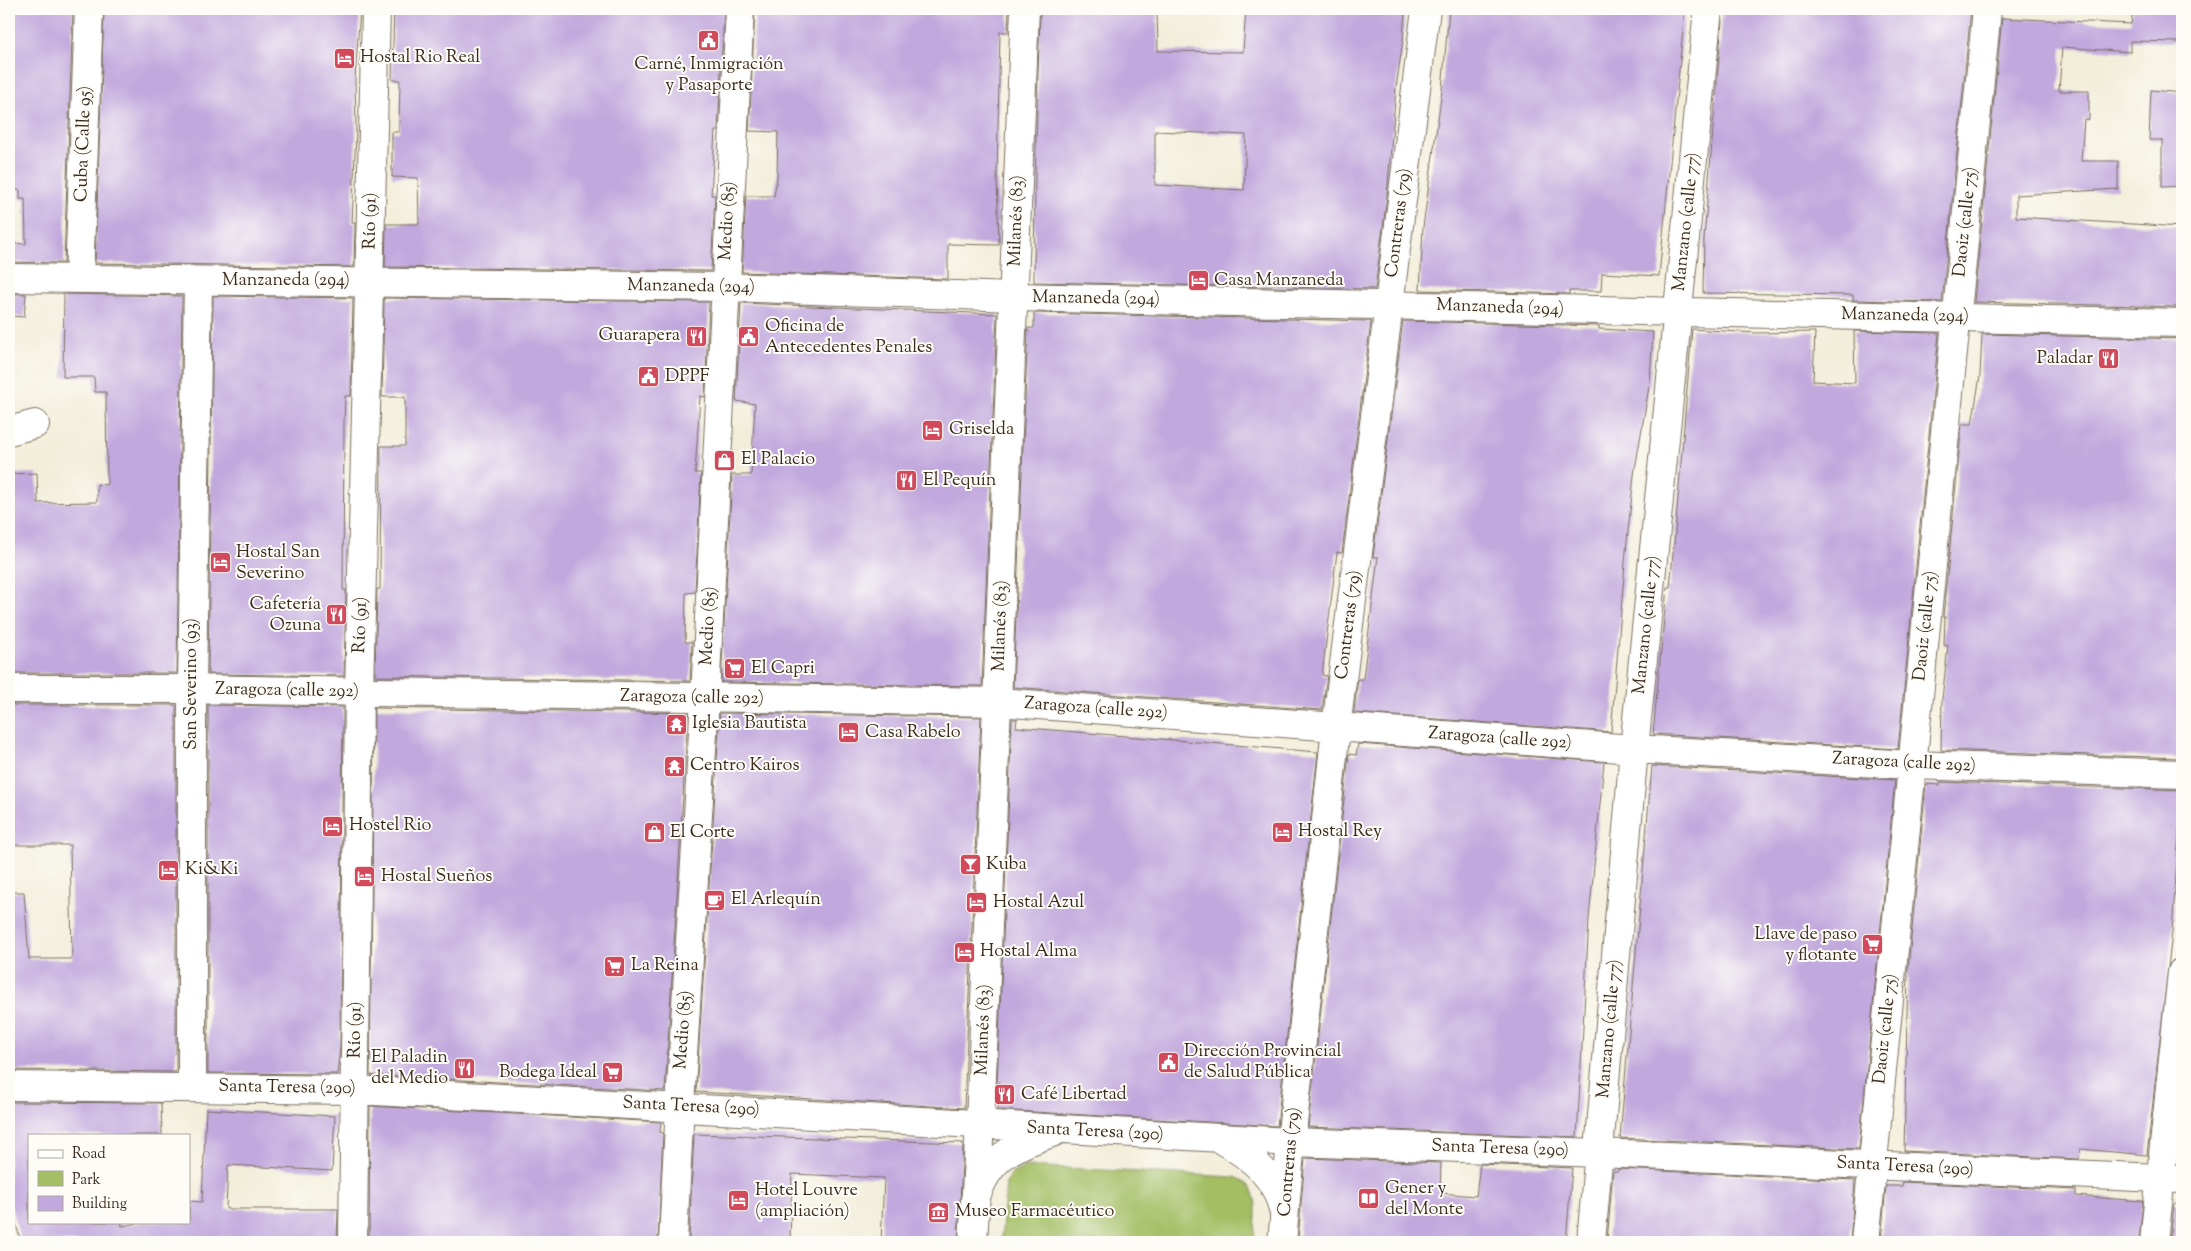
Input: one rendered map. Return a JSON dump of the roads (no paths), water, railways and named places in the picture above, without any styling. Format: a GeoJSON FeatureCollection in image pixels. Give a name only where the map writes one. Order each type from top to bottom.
{"type":"FeatureCollection","features":[{"type":"Feature","properties":{"kind":"street","name":"Cuba (Calle 95)"},"geometry":{"type":"LineString","coordinates":[[79,279],[89,9]]}},
{"type":"Feature","properties":{"kind":"street","name":"Río (91)"},"geometry":{"type":"LineString","coordinates":[[353,1242],[359,692],[376,9]]}},
{"type":"Feature","properties":{"kind":"street","name":"Medio (85)"},"geometry":{"type":"LineString","coordinates":[[673,1242],[679,1105],[705,698],[740,9]]}},
{"type":"Feature","properties":{"kind":"street","name":"Milanés (83)"},"geometry":{"type":"LineString","coordinates":[[973,1242],[980,1125],[998,702],[1025,9]]}},
{"type":"Feature","properties":{"kind":"street","name":"Contreras (79)"},"geometry":{"type":"LineString","coordinates":[[1282,1242],[1336,728],[1426,9]]}},
{"type":"Feature","properties":{"kind":"street","name":"Manzano (calle 77)"},"geometry":{"type":"LineString","coordinates":[[1592,1242],[1634,749],[1708,9]]}},
{"type":"Feature","properties":{"kind":"street","name":"Daoiz (calle 75)"},"geometry":{"type":"LineString","coordinates":[[1865,1242],[1987,9]]}},
{"type":"Feature","properties":{"kind":"street","name":"Manzaneda (294)"},"geometry":{"type":"LineString","coordinates":[[9,278],[370,281],[725,287],[1014,297],[1390,304],[1678,313],[2182,322]]}},
{"type":"Feature","properties":{"kind":"street","name":"San Severino (93)"},"geometry":{"type":"LineString","coordinates":[[192,1087],[192,689],[198,281]]}},
{"type":"Feature","properties":{"kind":"street"},"geometry":{"type":"LineString","coordinates":[[9,431],[35,424]]}},
{"type":"Feature","properties":{"kind":"street","name":"Zaragoza (calle 292)"},"geometry":{"type":"LineString","coordinates":[[9,689],[192,689],[998,702],[1634,749],[1912,765],[2182,774]]}},
{"type":"Feature","properties":{"kind":"street"},"geometry":{"type":"LineString","coordinates":[[2154,1242],[2171,1179],[2182,972]]}},
{"type":"Feature","properties":{"kind":"street","name":"Santa Teresa (290)"},"geometry":{"type":"LineString","coordinates":[[9,1086],[355,1090],[679,1105],[1060,1130],[1291,1142],[1599,1153],[2171,1179]]}},
{"type":"Feature","properties":{"kind":"street"},"geometry":{"type":"LineString","coordinates":[[975,1200],[988,1169],[998,1158],[1036,1138],[1060,1130]]}},
{"type":"Feature","properties":{"kind":"street"},"geometry":{"type":"LineString","coordinates":[[1218,1138],[1252,1160],[1267,1174],[1277,1188],[1284,1214]]}},
{"type":"Feature","properties":{"kind":"place","name":"Carné, Inmigración y Pasaporte"},"geometry":{"type":"Point","coordinates":[709,40]}},
{"type":"Feature","properties":{"kind":"place","name":"Hostal Rio Real"},"geometry":{"type":"Point","coordinates":[344,58]}},
{"type":"Feature","properties":{"kind":"place","name":"Casa Manzaneda"},"geometry":{"type":"Point","coordinates":[1198,281]}},
{"type":"Feature","properties":{"kind":"place","name":"Guarapera"},"geometry":{"type":"Point","coordinates":[696,336]}},
{"type":"Feature","properties":{"kind":"place","name":"Oficina de Antecedentes Penales"},"geometry":{"type":"Point","coordinates":[749,337]}},
{"type":"Feature","properties":{"kind":"place","name":"Paladar"},"geometry":{"type":"Point","coordinates":[2109,359]}},
{"type":"Feature","properties":{"kind":"place","name":"DPPF"},"geometry":{"type":"Point","coordinates":[649,377]}},
{"type":"Feature","properties":{"kind":"place","name":"Griselda"},"geometry":{"type":"Point","coordinates":[933,430]}},
{"type":"Feature","properties":{"kind":"place","name":"El Palacio"},"geometry":{"type":"Point","coordinates":[725,460]}},
{"type":"Feature","properties":{"kind":"place","name":"El Pequín"},"geometry":{"type":"Point","coordinates":[907,481]}},
{"type":"Feature","properties":{"kind":"place","name":"Hostal San Severino"},"geometry":{"type":"Point","coordinates":[220,563]}},
{"type":"Feature","properties":{"kind":"place","name":"Cafetería Ozuna"},"geometry":{"type":"Point","coordinates":[337,615]}},
{"type":"Feature","properties":{"kind":"place","name":"El Capri"},"geometry":{"type":"Point","coordinates":[735,669]}},
{"type":"Feature","properties":{"kind":"place","name":"Iglesia Bautista"},"geometry":{"type":"Point","coordinates":[676,724]}},
{"type":"Feature","properties":{"kind":"place","name":"Casa Rabelo"},"geometry":{"type":"Point","coordinates":[849,733]}},
{"type":"Feature","properties":{"kind":"place","name":"Centro Kairos"},"geometry":{"type":"Point","coordinates":[674,766]}},
{"type":"Feature","properties":{"kind":"place","name":"Hostel Rio"},"geometry":{"type":"Point","coordinates":[333,826]}},
{"type":"Feature","properties":{"kind":"place","name":"Hostal Rey"},"geometry":{"type":"Point","coordinates":[1282,832]}},
{"type":"Feature","properties":{"kind":"place","name":"El Corte"},"geometry":{"type":"Point","coordinates":[654,833]}},
{"type":"Feature","properties":{"kind":"place","name":"Kuba"},"geometry":{"type":"Point","coordinates":[970,865]}},
{"type":"Feature","properties":{"kind":"place","name":"Ki&Ki"},"geometry":{"type":"Point","coordinates":[169,870]}},
{"type":"Feature","properties":{"kind":"place","name":"Hostal Sueños"},"geometry":{"type":"Point","coordinates":[365,877]}},
{"type":"Feature","properties":{"kind":"place","name":"El Arlequín"},"geometry":{"type":"Point","coordinates":[715,900]}},
{"type":"Feature","properties":{"kind":"place","name":"Hostal Azul"},"geometry":{"type":"Point","coordinates":[977,903]}},
{"type":"Feature","properties":{"kind":"place","name":"Llave de paso y flotante"},"geometry":{"type":"Point","coordinates":[1873,945]}},
{"type":"Feature","properties":{"kind":"place","name":"Hostal Alma"},"geometry":{"type":"Point","coordinates":[964,952]}},
{"type":"Feature","properties":{"kind":"place","name":"La Reina"},"geometry":{"type":"Point","coordinates":[615,966]}},
{"type":"Feature","properties":{"kind":"place","name":"Dirección Provincial de Salud Pública"},"geometry":{"type":"Point","coordinates":[1168,1062]}},
{"type":"Feature","properties":{"kind":"place","name":"El Paladin del Medio"},"geometry":{"type":"Point","coordinates":[464,1068]}},
{"type":"Feature","properties":{"kind":"place","name":"Bodega Ideal"},"geometry":{"type":"Point","coordinates":[613,1073]}},
{"type":"Feature","properties":{"kind":"place","name":"Café Libertad"},"geometry":{"type":"Point","coordinates":[1005,1095]}},
{"type":"Feature","properties":{"kind":"place","name":"Gener y del Monte"},"geometry":{"type":"Point","coordinates":[1369,1199]}},
{"type":"Feature","properties":{"kind":"place","name":"Hotel Louvre (ampliación)"},"geometry":{"type":"Point","coordinates":[739,1201]}},
{"type":"Feature","properties":{"kind":"place","name":"Museo Farmacéutico"},"geometry":{"type":"Point","coordinates":[939,1212]}}]}
